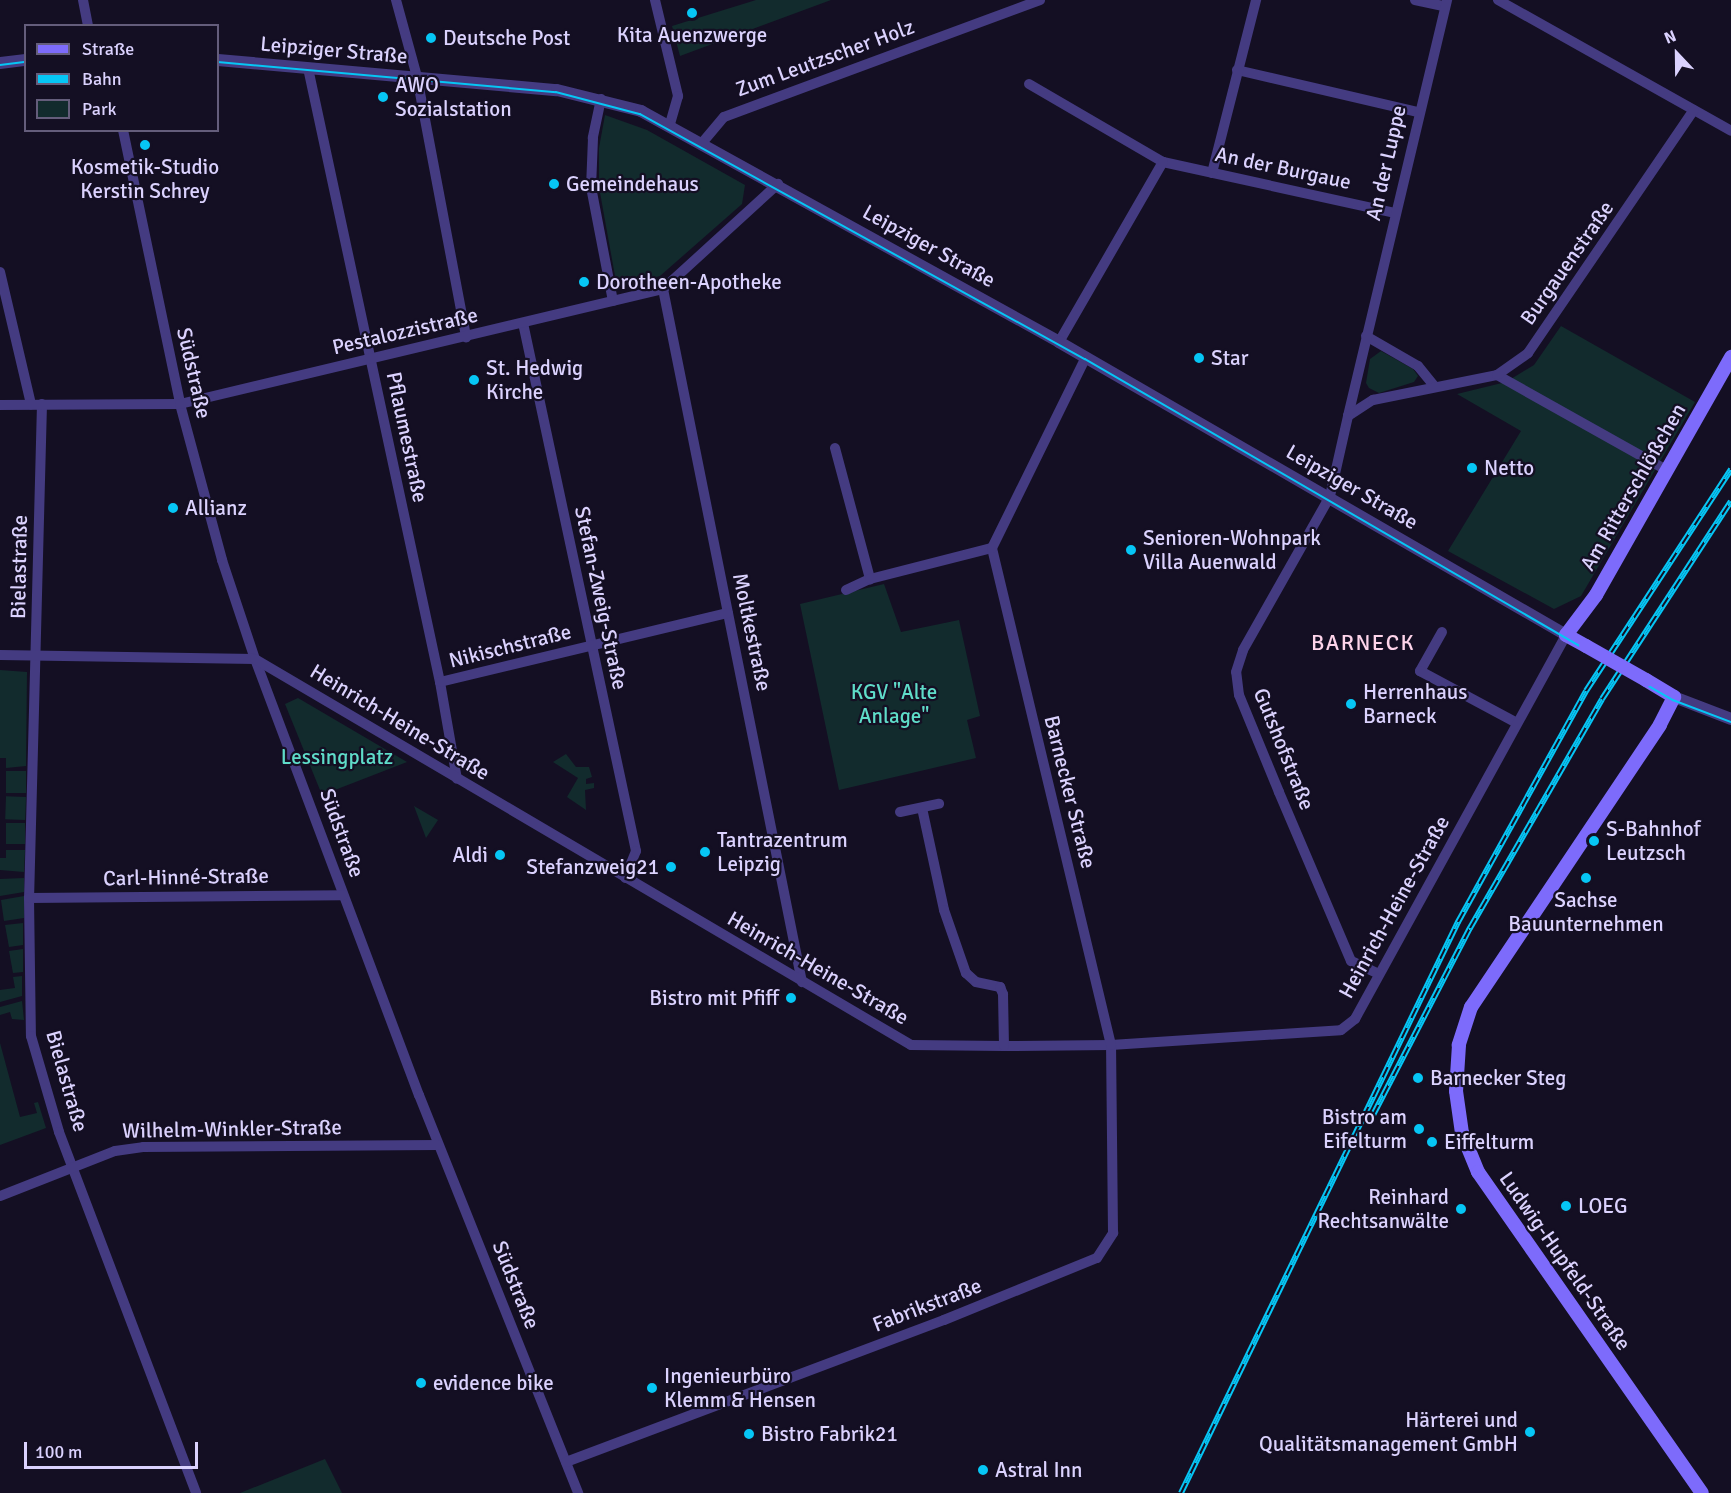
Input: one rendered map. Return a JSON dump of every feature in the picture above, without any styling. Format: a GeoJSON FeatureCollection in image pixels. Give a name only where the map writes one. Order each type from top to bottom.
{"type":"FeatureCollection","features":[{"type":"Feature","properties":{"kind":"main road","name":"Am Ritterschlößchen"},"geometry":{"type":"LineString","coordinates":[[1566,635],[1596,595],[1731,357]]}},
{"type":"Feature","properties":{"kind":"main road"},"geometry":{"type":"LineString","coordinates":[[1566,635],[1674,697]]}},
{"type":"Feature","properties":{"kind":"main road","name":"Ludwig-Hupfeld-Straße"},"geometry":{"type":"LineString","coordinates":[[1674,697],[1660,724],[1476,998],[1459,1045],[1456,1091],[1462,1133],[1478,1172],[1702,1493]]}},
{"type":"Feature","properties":{"kind":"street"},"geometry":{"type":"LineString","coordinates":[[83,0],[88,24]]}},
{"type":"Feature","properties":{"kind":"street"},"geometry":{"type":"LineString","coordinates":[[396,0],[417,77],[466,337]]}},
{"type":"Feature","properties":{"kind":"street"},"geometry":{"type":"LineString","coordinates":[[655,0],[678,96],[670,124]]}},
{"type":"Feature","properties":{"kind":"street","name":"Zum Leutzscher Holz"},"geometry":{"type":"LineString","coordinates":[[702,142],[724,117],[1040,0]]}},
{"type":"Feature","properties":{"kind":"street"},"geometry":{"type":"LineString","coordinates":[[1212,173],[1256,0]]}},
{"type":"Feature","properties":{"kind":"street"},"geometry":{"type":"LineString","coordinates":[[1415,0],[1445,3]]}},
{"type":"Feature","properties":{"kind":"street"},"geometry":{"type":"LineString","coordinates":[[1498,0],[1731,131]]}},
{"type":"Feature","properties":{"kind":"street","name":"An der Luppe"},"geometry":{"type":"LineString","coordinates":[[1366,336],[1445,3]]}},
{"type":"Feature","properties":{"kind":"street"},"geometry":{"type":"LineString","coordinates":[[0,63],[24,60]]}},
{"type":"Feature","properties":{"kind":"street","name":"Leipziger Straße"},"geometry":{"type":"LineString","coordinates":[[219,60],[557,90],[600,99],[670,124],[1330,496],[1566,635]]}},
{"type":"Feature","properties":{"kind":"street","name":"Pflaumestraße"},"geometry":{"type":"LineString","coordinates":[[308,68],[440,682],[458,779]]}},
{"type":"Feature","properties":{"kind":"street"},"geometry":{"type":"LineString","coordinates":[[1237,70],[1418,112]]}},
{"type":"Feature","properties":{"kind":"street","name":"An der Burgaue"},"geometry":{"type":"LineString","coordinates":[[1029,84],[1163,162],[1394,213]]}},
{"type":"Feature","properties":{"kind":"street"},"geometry":{"type":"LineString","coordinates":[[600,99],[593,138],[591,187],[613,301]]}},
{"type":"Feature","properties":{"kind":"street","name":"Burgauenstraße"},"geometry":{"type":"LineString","coordinates":[[1348,416],[1373,400],[1497,375],[1528,353],[1694,110]]}},
{"type":"Feature","properties":{"kind":"street","name":"Südstraße"},"geometry":{"type":"LineString","coordinates":[[123,132],[180,404],[222,560],[255,659],[438,1145],[578,1493]]}},
{"type":"Feature","properties":{"kind":"street"},"geometry":{"type":"LineString","coordinates":[[1059,342],[1163,162]]}},
{"type":"Feature","properties":{"kind":"street","name":"Pestalozzistraße"},"geometry":{"type":"LineString","coordinates":[[0,405],[180,404],[663,289],[778,184]]}},
{"type":"Feature","properties":{"kind":"street","name":"Bielastraße"},"geometry":{"type":"LineString","coordinates":[[0,272],[37,404],[36,655],[29,898],[31,1036],[49,1104],[196,1493]]}},
{"type":"Feature","properties":{"kind":"street","name":"Moltkestraße"},"geometry":{"type":"LineString","coordinates":[[663,289],[802,982]]}},
{"type":"Feature","properties":{"kind":"street","name":"Stefan-Zweig-Straße"},"geometry":{"type":"LineString","coordinates":[[523,323],[636,851],[626,878]]}},
{"type":"Feature","properties":{"kind":"street"},"geometry":{"type":"LineString","coordinates":[[1330,496],[1366,336],[1418,366],[1434,386]]}},
{"type":"Feature","properties":{"kind":"street"},"geometry":{"type":"LineString","coordinates":[[846,590],[870,579],[992,548],[1086,357]]}},
{"type":"Feature","properties":{"kind":"street"},"geometry":{"type":"LineString","coordinates":[[1497,375],[1666,470]]}},
{"type":"Feature","properties":{"kind":"street"},"geometry":{"type":"LineString","coordinates":[[835,448],[870,579]]}},
{"type":"Feature","properties":{"kind":"street","name":"Gutshofstraße"},"geometry":{"type":"LineString","coordinates":[[1330,496],[1243,650],[1236,672],[1239,695],[1351,961],[1379,974]]}},
{"type":"Feature","properties":{"kind":"street","name":"Barnecker Straße"},"geometry":{"type":"LineString","coordinates":[[992,548],[1111,1044]]}},
{"type":"Feature","properties":{"kind":"street","name":"Nikischstraße"},"geometry":{"type":"LineString","coordinates":[[440,682],[728,613]]}},
{"type":"Feature","properties":{"kind":"street"},"geometry":{"type":"LineString","coordinates":[[1442,632],[1420,671],[1518,723]]}},
{"type":"Feature","properties":{"kind":"street","name":"Heinrich-Heine-Straße"},"geometry":{"type":"LineString","coordinates":[[0,655],[255,659],[910,1045],[1004,1046],[1111,1044],[1341,1030],[1355,1019],[1566,635]]}},
{"type":"Feature","properties":{"kind":"street"},"geometry":{"type":"LineString","coordinates":[[1674,697],[1731,719]]}},
{"type":"Feature","properties":{"kind":"street"},"geometry":{"type":"LineString","coordinates":[[900,812],[939,804]]}},
{"type":"Feature","properties":{"kind":"street"},"geometry":{"type":"LineString","coordinates":[[922,808],[944,910],[966,973],[976,982],[1000,987],[1004,994],[1004,1046]]}},
{"type":"Feature","properties":{"kind":"street","name":"Carl-Hinné-Straße"},"geometry":{"type":"LineString","coordinates":[[29,898],[343,895]]}},
{"type":"Feature","properties":{"kind":"street","name":"Fabrikstraße"},"geometry":{"type":"LineString","coordinates":[[566,1462],[904,1335],[1097,1258],[1113,1233],[1111,1044]]}},
{"type":"Feature","properties":{"kind":"street","name":"Wilhelm-Winkler-Straße"},"geometry":{"type":"LineString","coordinates":[[0,1196],[115,1151],[143,1147],[438,1145]]}},
{"type":"Feature","properties":{"kind":"green space"},"geometry":{"type":"Polygon","coordinates":[[[756,0],[831,0],[680,56],[672,26],[756,0]]]}},
{"type":"Feature","properties":{"kind":"green space"},"geometry":{"type":"Polygon","coordinates":[[[605,115],[647,130],[745,185],[742,204],[660,276],[617,287],[599,187],[599,148],[605,115]]]}},
{"type":"Feature","properties":{"kind":"green space"},"geometry":{"type":"Polygon","coordinates":[[[1561,326],[1695,402],[1581,596],[1554,609],[1448,551],[1521,431],[1457,394],[1506,382],[1534,365],[1561,326]]]}},
{"type":"Feature","properties":{"kind":"green space"},"geometry":{"type":"Polygon","coordinates":[[[1381,351],[1413,369],[1418,376],[1414,382],[1379,393],[1369,388],[1366,383],[1370,359],[1381,351]]]}},
{"type":"Feature","properties":{"kind":"green space","name":"KGV \"Alte Anlage\""},"geometry":{"type":"Polygon","coordinates":[[[884,584],[901,632],[959,620],[980,716],[967,720],[976,758],[839,790],[800,604],[884,584]]]}},
{"type":"Feature","properties":{"kind":"green space"},"geometry":{"type":"Polygon","coordinates":[[[0,670],[27,672],[26,766],[6,768],[6,758],[0,758],[0,670]]]}},
{"type":"Feature","properties":{"kind":"green space","name":"Lessingplatz"},"geometry":{"type":"Polygon","coordinates":[[[298,698],[407,762],[322,795],[285,704],[298,698]]]}},
{"type":"Feature","properties":{"kind":"green space"},"geometry":{"type":"Polygon","coordinates":[[[566,754],[576,767],[589,767],[592,777],[586,779],[586,784],[594,783],[594,788],[585,790],[586,810],[567,797],[578,778],[553,762],[566,754]]]}},
{"type":"Feature","properties":{"kind":"green space"},"geometry":{"type":"Polygon","coordinates":[[[6,771],[26,771],[26,793],[6,793],[6,771]]]}},
{"type":"Feature","properties":{"kind":"green space"},"geometry":{"type":"Polygon","coordinates":[[[6,796],[26,797],[25,820],[5,819],[6,796]]]}},
{"type":"Feature","properties":{"kind":"green space"},"geometry":{"type":"Polygon","coordinates":[[[414,806],[438,820],[426,838],[414,806]]]}},
{"type":"Feature","properties":{"kind":"green space"},"geometry":{"type":"Polygon","coordinates":[[[6,823],[25,823],[25,844],[6,844],[6,823]]]}},
{"type":"Feature","properties":{"kind":"green space"},"geometry":{"type":"Polygon","coordinates":[[[6,850],[25,850],[24,872],[0,870],[0,858],[6,858],[6,850]]]}},
{"type":"Feature","properties":{"kind":"green space"},"geometry":{"type":"Polygon","coordinates":[[[24,878],[24,892],[0,896],[0,879],[24,878]]]}},
{"type":"Feature","properties":{"kind":"green space"},"geometry":{"type":"Polygon","coordinates":[[[24,896],[24,918],[4,921],[1,900],[24,896]]]}},
{"type":"Feature","properties":{"kind":"green space"},"geometry":{"type":"Polygon","coordinates":[[[23,923],[23,945],[9,947],[5,925],[23,923]]]}},
{"type":"Feature","properties":{"kind":"green space"},"geometry":{"type":"Polygon","coordinates":[[[23,949],[23,972],[13,973],[9,951],[23,949]]]}},
{"type":"Feature","properties":{"kind":"green space"},"geometry":{"type":"Polygon","coordinates":[[[22,976],[22,996],[0,1002],[0,990],[15,988],[13,977],[22,976]]]}},
{"type":"Feature","properties":{"kind":"green space"},"geometry":{"type":"Polygon","coordinates":[[[22,1001],[24,1020],[12,1019],[10,1012],[0,1015],[0,1007],[22,1001]]]}},
{"type":"Feature","properties":{"kind":"green space"},"geometry":{"type":"Polygon","coordinates":[[[0,1043],[20,1117],[37,1113],[34,1103],[38,1102],[46,1128],[0,1145],[0,1043]]]}},
{"type":"Feature","properties":{"kind":"green space"},"geometry":{"type":"Polygon","coordinates":[[[325,1459],[342,1493],[240,1493],[325,1459]]]}},
{"type":"Feature","properties":{"kind":"tram line"},"geometry":{"type":"LineString","coordinates":[[0,65],[24,62]]}},
{"type":"Feature","properties":{"kind":"tram line"},"geometry":{"type":"LineString","coordinates":[[219,62],[556,92],[640,114],[1085,359],[1673,700],[1731,722]]}},
{"type":"Feature","properties":{"kind":"railway"},"geometry":{"type":"LineString","coordinates":[[1181,1493],[1458,922],[1586,691],[1731,469]]}},
{"type":"Feature","properties":{"kind":"railway"},"geometry":{"type":"LineString","coordinates":[[1373,1115],[1470,928],[1602,699],[1731,501]]}},
{"type":"Feature","properties":{"kind":"place","name":"Kita Auenzwerge"},"geometry":{"type":"Point","coordinates":[692,13]}},
{"type":"Feature","properties":{"kind":"place","name":"Deutsche Post"},"geometry":{"type":"Point","coordinates":[431,38]}},
{"type":"Feature","properties":{"kind":"place","name":"AWO Sozialstation"},"geometry":{"type":"Point","coordinates":[383,97]}},
{"type":"Feature","properties":{"kind":"place","name":"Kosmetik-Studio Kerstin Schrey"},"geometry":{"type":"Point","coordinates":[145,145]}},
{"type":"Feature","properties":{"kind":"place","name":"Gemeindehaus"},"geometry":{"type":"Point","coordinates":[554,184]}},
{"type":"Feature","properties":{"kind":"place","name":"Dorotheen-Apotheke"},"geometry":{"type":"Point","coordinates":[584,282]}},
{"type":"Feature","properties":{"kind":"place","name":"Star"},"geometry":{"type":"Point","coordinates":[1199,358]}},
{"type":"Feature","properties":{"kind":"place","name":"St. Hedwig Kirche"},"geometry":{"type":"Point","coordinates":[474,380]}},
{"type":"Feature","properties":{"kind":"place","name":"Netto"},"geometry":{"type":"Point","coordinates":[1472,468]}},
{"type":"Feature","properties":{"kind":"place","name":"Allianz"},"geometry":{"type":"Point","coordinates":[173,508]}},
{"type":"Feature","properties":{"kind":"place","name":"Senioren-Wohnpark Villa Auenwald"},"geometry":{"type":"Point","coordinates":[1131,550]}},
{"type":"Feature","properties":{"kind":"place","name":"Herrenhaus Barneck"},"geometry":{"type":"Point","coordinates":[1351,704]}},
{"type":"Feature","properties":{"kind":"place","name":"S-Bahnhof Leutzsch"},"geometry":{"type":"Point","coordinates":[1594,841]}},
{"type":"Feature","properties":{"kind":"place","name":"Tantrazentrum Leipzig"},"geometry":{"type":"Point","coordinates":[705,852]}},
{"type":"Feature","properties":{"kind":"place","name":"Aldi"},"geometry":{"type":"Point","coordinates":[500,855]}},
{"type":"Feature","properties":{"kind":"place","name":"Stefanzweig21"},"geometry":{"type":"Point","coordinates":[671,867]}},
{"type":"Feature","properties":{"kind":"place","name":"Sachse Bauunternehmen"},"geometry":{"type":"Point","coordinates":[1586,878]}},
{"type":"Feature","properties":{"kind":"place","name":"Bistro mit Pfiff"},"geometry":{"type":"Point","coordinates":[791,998]}},
{"type":"Feature","properties":{"kind":"place","name":"Barnecker Steg"},"geometry":{"type":"Point","coordinates":[1418,1078]}},
{"type":"Feature","properties":{"kind":"place","name":"Bistro am Eifelturm"},"geometry":{"type":"Point","coordinates":[1419,1129]}},
{"type":"Feature","properties":{"kind":"place","name":"Eiffelturm"},"geometry":{"type":"Point","coordinates":[1432,1142]}},
{"type":"Feature","properties":{"kind":"place","name":"LOEG"},"geometry":{"type":"Point","coordinates":[1566,1206]}},
{"type":"Feature","properties":{"kind":"place","name":"Reinhard Rechtsanwälte"},"geometry":{"type":"Point","coordinates":[1461,1209]}},
{"type":"Feature","properties":{"kind":"place","name":"evidence bike"},"geometry":{"type":"Point","coordinates":[421,1383]}},
{"type":"Feature","properties":{"kind":"place","name":"Ingenieurbüro Klemm & Hensen"},"geometry":{"type":"Point","coordinates":[652,1388]}},
{"type":"Feature","properties":{"kind":"place","name":"Härterei und Qualitätsmanagement GmbH"},"geometry":{"type":"Point","coordinates":[1530,1432]}},
{"type":"Feature","properties":{"kind":"place","name":"Bistro Fabrik21"},"geometry":{"type":"Point","coordinates":[749,1434]}},
{"type":"Feature","properties":{"kind":"place","name":"Astral Inn"},"geometry":{"type":"Point","coordinates":[983,1470]}},
{"type":"Feature","properties":{"kind":"district","name":"BARNECK"},"geometry":{"type":"Point","coordinates":[1363,643]}}]}
